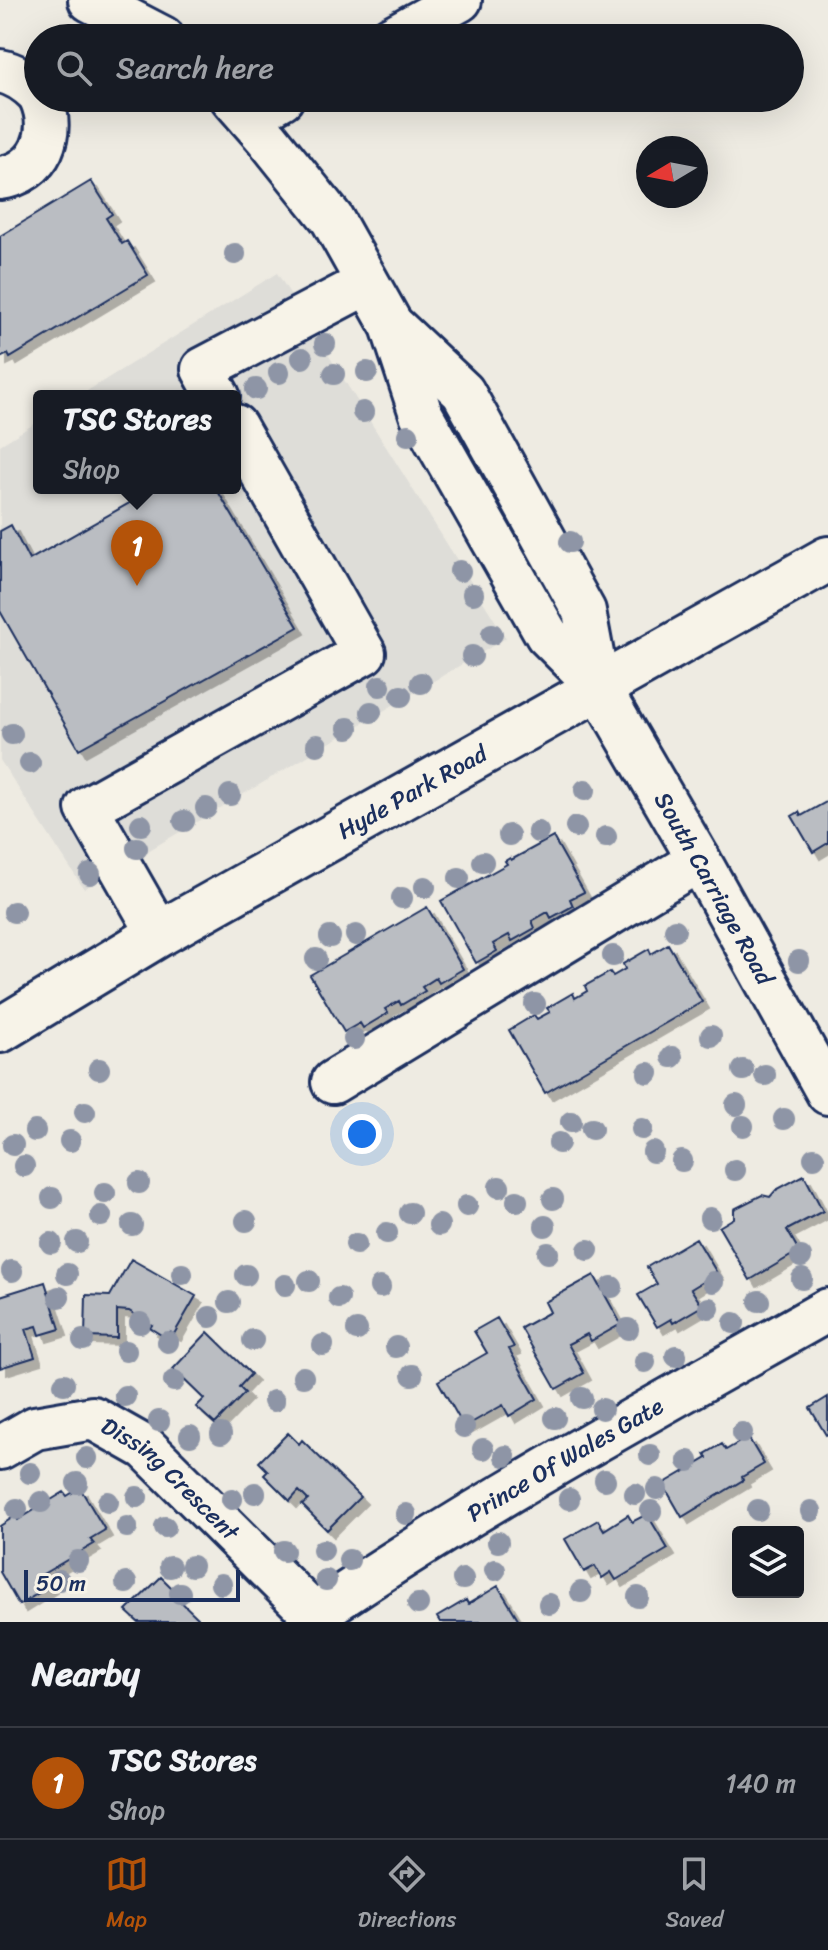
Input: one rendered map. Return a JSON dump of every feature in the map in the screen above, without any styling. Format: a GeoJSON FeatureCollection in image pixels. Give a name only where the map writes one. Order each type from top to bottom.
{"type":"FeatureCollection","features":[{"type":"Feature","properties":{"kind":"main road","name":"Hyde Park Road"},"geometry":{"type":"LineString","coordinates":[[0,1030],[159,934],[828,559]]}},
{"type":"Feature","properties":{"kind":"street"},"geometry":{"type":"LineString","coordinates":[[90,0],[136,24]]}},
{"type":"Feature","properties":{"kind":"street"},"geometry":{"type":"LineString","coordinates":[[416,24],[460,0]]}},
{"type":"Feature","properties":{"kind":"street"},"geometry":{"type":"LineString","coordinates":[[0,71],[24,80]]}},
{"type":"Feature","properties":{"kind":"street"},"geometry":{"type":"LineString","coordinates":[[0,178],[21,172],[35,160],[44,145],[48,128],[46,112]]}},
{"type":"Feature","properties":{"kind":"street","name":"South Carriage Road"},"geometry":{"type":"LineString","coordinates":[[259,112],[332,219],[392,326],[421,414],[547,635],[598,686],[828,1093]]}},
{"type":"Feature","properties":{"kind":"street"},"geometry":{"type":"LineString","coordinates":[[215,390],[203,369],[367,283]]}},
{"type":"Feature","properties":{"kind":"street"},"geometry":{"type":"LineString","coordinates":[[159,934],[87,808],[364,653],[241,437]]}},
{"type":"Feature","properties":{"kind":"street"},"geometry":{"type":"LineString","coordinates":[[333,1082],[699,860]]}},
{"type":"Feature","properties":{"kind":"street","name":"Prince Of Wales Gate"},"geometry":{"type":"LineString","coordinates":[[311,1618],[368,1578],[547,1469],[828,1310]]}},
{"type":"Feature","properties":{"kind":"street","name":"Dissing Crescent"},"geometry":{"type":"LineString","coordinates":[[0,1448],[35,1428],[93,1418],[146,1448],[311,1618]]}},
{"type":"Feature","properties":{"kind":"shaded area"},"geometry":{"type":"Polygon","coordinates":[[[277,273],[506,638],[84,889],[0,760],[0,445],[33,425],[33,494],[241,494],[241,390],[89,390],[277,273]]]}},
{"type":"Feature","properties":{"kind":"building"},"geometry":{"type":"Polygon","coordinates":[[[91,181],[112,214],[106,218],[122,244],[127,241],[148,275],[10,358],[8,354],[0,358],[0,236],[91,181]]]}},
{"type":"Feature","properties":{"kind":"building"},"geometry":{"type":"Polygon","coordinates":[[[145,494],[220,494],[298,627],[79,749],[0,611],[0,531],[11,525],[29,560],[145,494]]]}},
{"type":"Feature","properties":{"kind":"building"},"geometry":{"type":"Polygon","coordinates":[[[828,801],[828,843],[813,852],[792,816],[799,812],[801,816],[828,801]]]}},
{"type":"Feature","properties":{"kind":"building"},"geometry":{"type":"Polygon","coordinates":[[[553,837],[584,892],[570,899],[573,906],[551,918],[548,912],[532,921],[535,928],[512,941],[509,935],[493,944],[497,951],[476,963],[441,901],[507,864],[505,861],[510,858],[553,837]]]}},
{"type":"Feature","properties":{"kind":"building"},"geometry":{"type":"Polygon","coordinates":[[[427,907],[463,969],[439,983],[436,978],[422,987],[425,991],[401,1005],[399,1001],[385,1009],[388,1013],[363,1028],[360,1023],[344,1032],[310,975],[427,907]]]}},
{"type":"Feature","properties":{"kind":"building"},"geometry":{"type":"Polygon","coordinates":[[[668,944],[702,1002],[545,1093],[509,1030],[534,1015],[537,1019],[550,1012],[547,1008],[573,993],[575,998],[587,991],[585,986],[610,972],[613,976],[625,969],[623,964],[649,949],[651,954],[668,944]]]}},
{"type":"Feature","properties":{"kind":"building"},"geometry":{"type":"Polygon","coordinates":[[[804,1175],[823,1211],[787,1230],[799,1251],[750,1280],[719,1227],[734,1218],[734,1209],[762,1195],[770,1197],[776,1190],[804,1175]]]}},
{"type":"Feature","properties":{"kind":"building"},"geometry":{"type":"Polygon","coordinates":[[[696,1238],[717,1273],[691,1289],[702,1306],[673,1323],[671,1319],[657,1327],[638,1295],[657,1284],[647,1267],[696,1238]]]}},
{"type":"Feature","properties":{"kind":"building"},"geometry":{"type":"Polygon","coordinates":[[[131,1259],[196,1296],[174,1334],[170,1332],[166,1338],[129,1311],[117,1310],[117,1338],[85,1337],[86,1295],[110,1296],[131,1259]]]}},
{"type":"Feature","properties":{"kind":"building"},"geometry":{"type":"Polygon","coordinates":[[[594,1275],[621,1324],[591,1341],[587,1334],[568,1344],[584,1373],[556,1389],[521,1328],[550,1312],[545,1302],[594,1275]]]}},
{"type":"Feature","properties":{"kind":"building"},"geometry":{"type":"Polygon","coordinates":[[[45,1282],[60,1329],[40,1335],[37,1326],[26,1329],[35,1357],[0,1368],[0,1296],[45,1282]]]}},
{"type":"Feature","properties":{"kind":"building"},"geometry":{"type":"Polygon","coordinates":[[[497,1318],[514,1347],[509,1349],[537,1399],[509,1416],[503,1405],[464,1427],[438,1381],[487,1353],[474,1331],[497,1318]]]}},
{"type":"Feature","properties":{"kind":"building"},"geometry":{"type":"Polygon","coordinates":[[[208,1332],[251,1374],[239,1387],[245,1393],[215,1424],[196,1407],[204,1399],[173,1369],[208,1332]]]}},
{"type":"Feature","properties":{"kind":"building"},"geometry":{"type":"Polygon","coordinates":[[[828,1397],[828,1434],[826,1435],[810,1408],[828,1397]]]}},
{"type":"Feature","properties":{"kind":"building"},"geometry":{"type":"Polygon","coordinates":[[[288,1433],[299,1444],[302,1440],[360,1497],[327,1530],[302,1505],[308,1500],[299,1491],[290,1501],[264,1475],[268,1471],[259,1462],[288,1433]]]}},
{"type":"Feature","properties":{"kind":"building"},"geometry":{"type":"Polygon","coordinates":[[[748,1437],[764,1464],[682,1517],[663,1484],[707,1458],[705,1454],[722,1444],[726,1450],[748,1437]]]}},
{"type":"Feature","properties":{"kind":"building"},"geometry":{"type":"Polygon","coordinates":[[[80,1488],[105,1530],[90,1539],[94,1544],[43,1574],[50,1586],[19,1605],[0,1572],[0,1526],[15,1516],[18,1520],[64,1492],[67,1496],[80,1488]]]}},
{"type":"Feature","properties":{"kind":"building"},"geometry":{"type":"Polygon","coordinates":[[[647,1514],[668,1549],[616,1580],[611,1572],[602,1578],[595,1566],[584,1572],[565,1539],[598,1520],[604,1530],[628,1515],[632,1522],[647,1514]]]}},
{"type":"Feature","properties":{"kind":"building"},"geometry":{"type":"Polygon","coordinates":[[[161,1577],[176,1592],[173,1594],[202,1622],[138,1622],[126,1611],[161,1577]]]}},
{"type":"Feature","properties":{"kind":"building"},"geometry":{"type":"Polygon","coordinates":[[[498,1586],[520,1622],[440,1622],[437,1617],[466,1600],[468,1604],[498,1586]]]}},
{"type":"Feature","properties":{"kind":"place","name":"TSC Stores"},"geometry":{"type":"Point","coordinates":[137,586]}}]}
